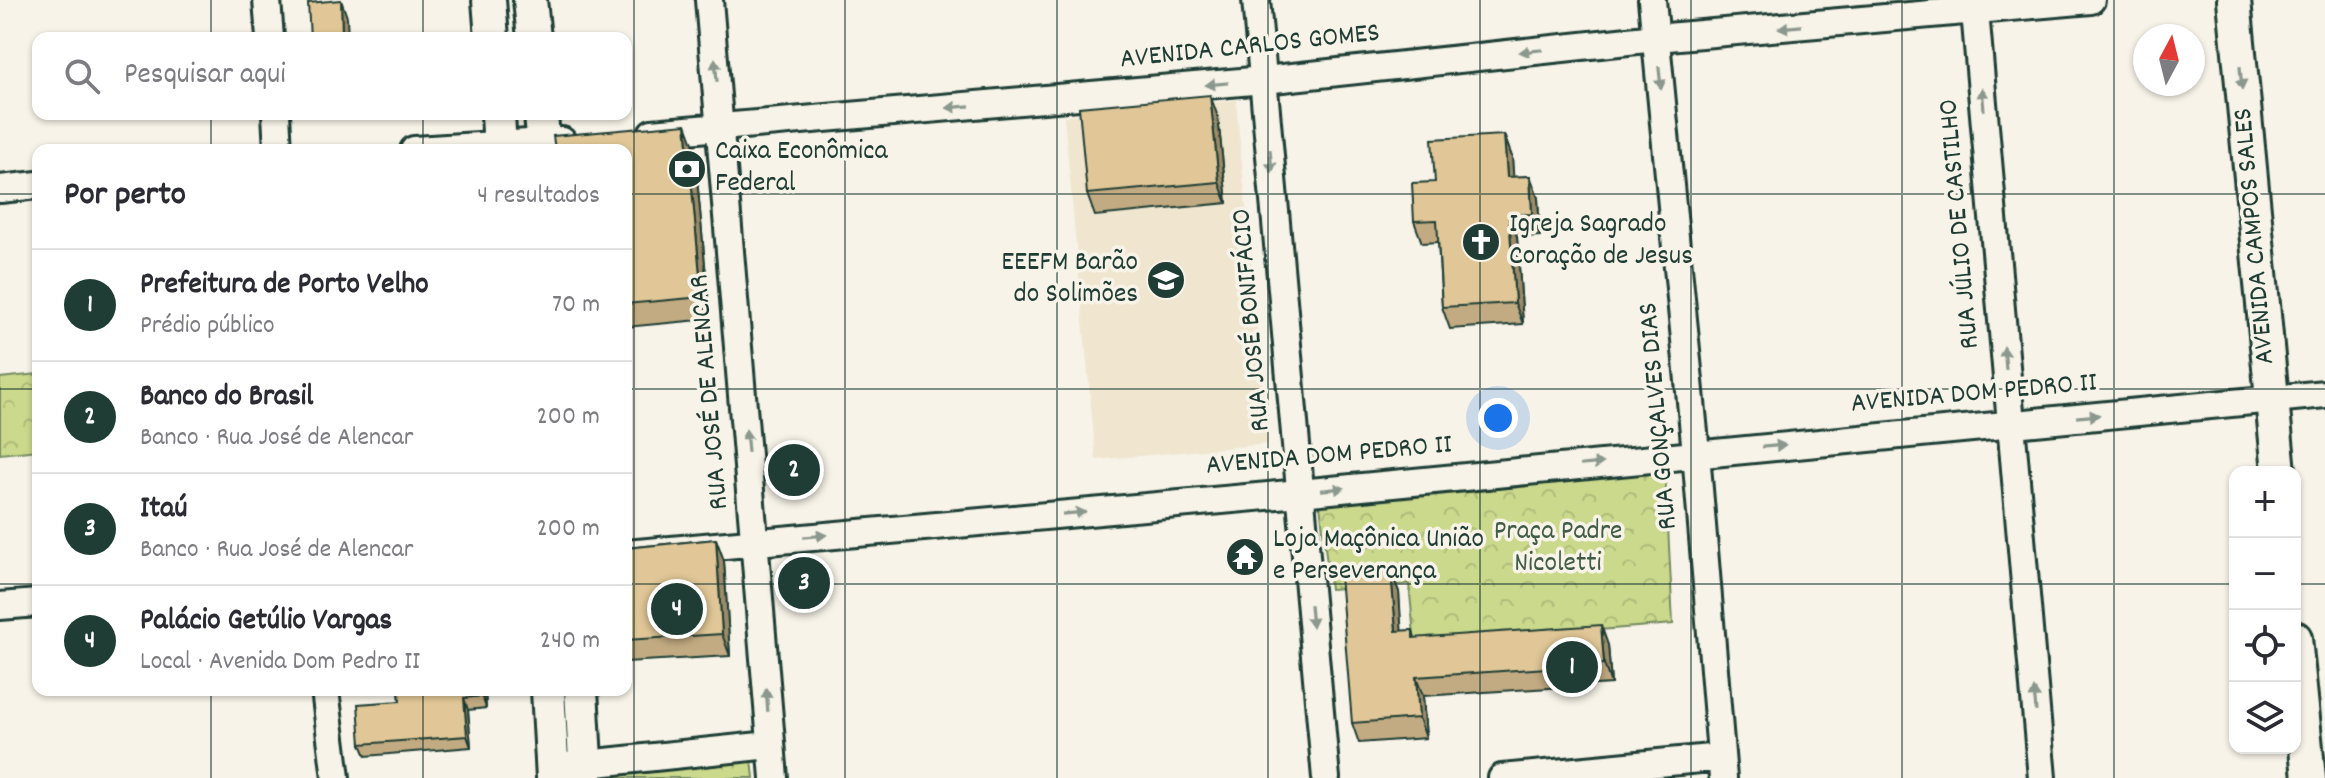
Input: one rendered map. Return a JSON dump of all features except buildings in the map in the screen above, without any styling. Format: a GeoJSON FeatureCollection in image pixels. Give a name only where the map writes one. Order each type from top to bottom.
{"type":"FeatureCollection","features":[{"type":"Feature","properties":{"kind":"street"},"geometry":{"type":"LineString","coordinates":[[267,0],[270,32]]}},
{"type":"Feature","properties":{"kind":"street"},"geometry":{"type":"LineString","coordinates":[[489,0],[492,32]]}},
{"type":"Feature","properties":{"kind":"street"},"geometry":{"type":"LineString","coordinates":[[530,0],[533,32]]}},
{"type":"Feature","properties":{"kind":"street","name":"RUA JOSÉ DE ALENCAR"},"geometry":{"type":"LineString","coordinates":[[709,0],[774,778]]}},
{"type":"Feature","properties":{"kind":"street","name":"RUA JOSÉ BONIFÁCIO"},"geometry":{"type":"LineString","coordinates":[[1256,0],[1326,778]]}},
{"type":"Feature","properties":{"kind":"street","name":"RUA GONÇALVES DIAS"},"geometry":{"type":"LineString","coordinates":[[1652,0],[1696,453],[1722,768]]}},
{"type":"Feature","properties":{"kind":"street","name":"AVENIDA CARLOS GOMES"},"geometry":{"type":"LineString","coordinates":[[632,135],[1264,80],[1975,6],[2091,0]]}},
{"type":"Feature","properties":{"kind":"street","name":"AVENIDA CAMPOS SALES"},"geometry":{"type":"LineString","coordinates":[[2234,0],[2278,466]]}},
{"type":"Feature","properties":{"kind":"street","name":"RUA JÚLIO DE CASTILHO"},"geometry":{"type":"LineString","coordinates":[[1975,6],[2042,778]]}},
{"type":"Feature","properties":{"kind":"street"},"geometry":{"type":"LineString","coordinates":[[276,120],[278,144]]}},
{"type":"Feature","properties":{"kind":"street"},"geometry":{"type":"LineString","coordinates":[[450,144],[499,136],[588,139]]}},
{"type":"Feature","properties":{"kind":"street"},"geometry":{"type":"LineString","coordinates":[[0,182],[0,189],[32,186]]}},
{"type":"Feature","properties":{"kind":"street","name":"AVENIDA DOM PEDRO II"},"geometry":{"type":"LineString","coordinates":[[632,553],[1300,493],[2325,394]]}},
{"type":"Feature","properties":{"kind":"street"},"geometry":{"type":"LineString","coordinates":[[0,606],[32,603]]}},
{"type":"Feature","properties":{"kind":"street"},"geometry":{"type":"LineString","coordinates":[[2299,682],[2309,778]]}},
{"type":"Feature","properties":{"kind":"street"},"geometry":{"type":"LineString","coordinates":[[326,696],[336,778]]}},
{"type":"Feature","properties":{"kind":"street"},"geometry":{"type":"LineString","coordinates":[[548,696],[553,773],[770,745]]}},
{"type":"Feature","properties":{"kind":"street"},"geometry":{"type":"LineString","coordinates":[[581,696],[586,771]]}},
{"type":"Feature","properties":{"kind":"street"},"geometry":{"type":"LineString","coordinates":[[1502,778],[1722,768]]}},
{"type":"Feature","properties":{"kind":"shaded area","name":"EEEFM Barão do Solimões"},"geometry":{"type":"Polygon","coordinates":[[[1236,100],[1268,444],[1096,460],[1064,116],[1236,100]]]}},
{"type":"Feature","properties":{"kind":"green space"},"geometry":{"type":"Polygon","coordinates":[[[32,375],[32,451],[0,454],[0,378],[32,375]]]}},
{"type":"Feature","properties":{"kind":"green space","name":"Praça Padre Nicoletti"},"geometry":{"type":"Polygon","coordinates":[[[1665,469],[1673,624],[1415,645],[1409,584],[1330,589],[1319,496],[1665,469]]]}},
{"type":"Feature","properties":{"kind":"green space"},"geometry":{"type":"Polygon","coordinates":[[[750,741],[754,778],[595,778],[592,755],[750,741]]]}},
{"type":"Feature","properties":{"kind":"place","name":"Caixa Econômica Federal"},"geometry":{"type":"Point","coordinates":[687,169]}},
{"type":"Feature","properties":{"kind":"place","name":"Igreja Sagrado Coração de Jesus"},"geometry":{"type":"Point","coordinates":[1481,242]}},
{"type":"Feature","properties":{"kind":"place","name":"EEEFM Barão do Solimões"},"geometry":{"type":"Point","coordinates":[1166,280]}},
{"type":"Feature","properties":{"kind":"place","name":"Banco do Brasil"},"geometry":{"type":"Point","coordinates":[794,470]}},
{"type":"Feature","properties":{"kind":"place","name":"Loja Maçônica União e Perseverança"},"geometry":{"type":"Point","coordinates":[1245,557]}},
{"type":"Feature","properties":{"kind":"place","name":"Itaú"},"geometry":{"type":"Point","coordinates":[804,583]}},
{"type":"Feature","properties":{"kind":"place","name":"Palácio Getúlio Vargas"},"geometry":{"type":"Point","coordinates":[677,609]}},
{"type":"Feature","properties":{"kind":"place","name":"Prefeitura de Porto Velho"},"geometry":{"type":"Point","coordinates":[1572,667]}}]}
